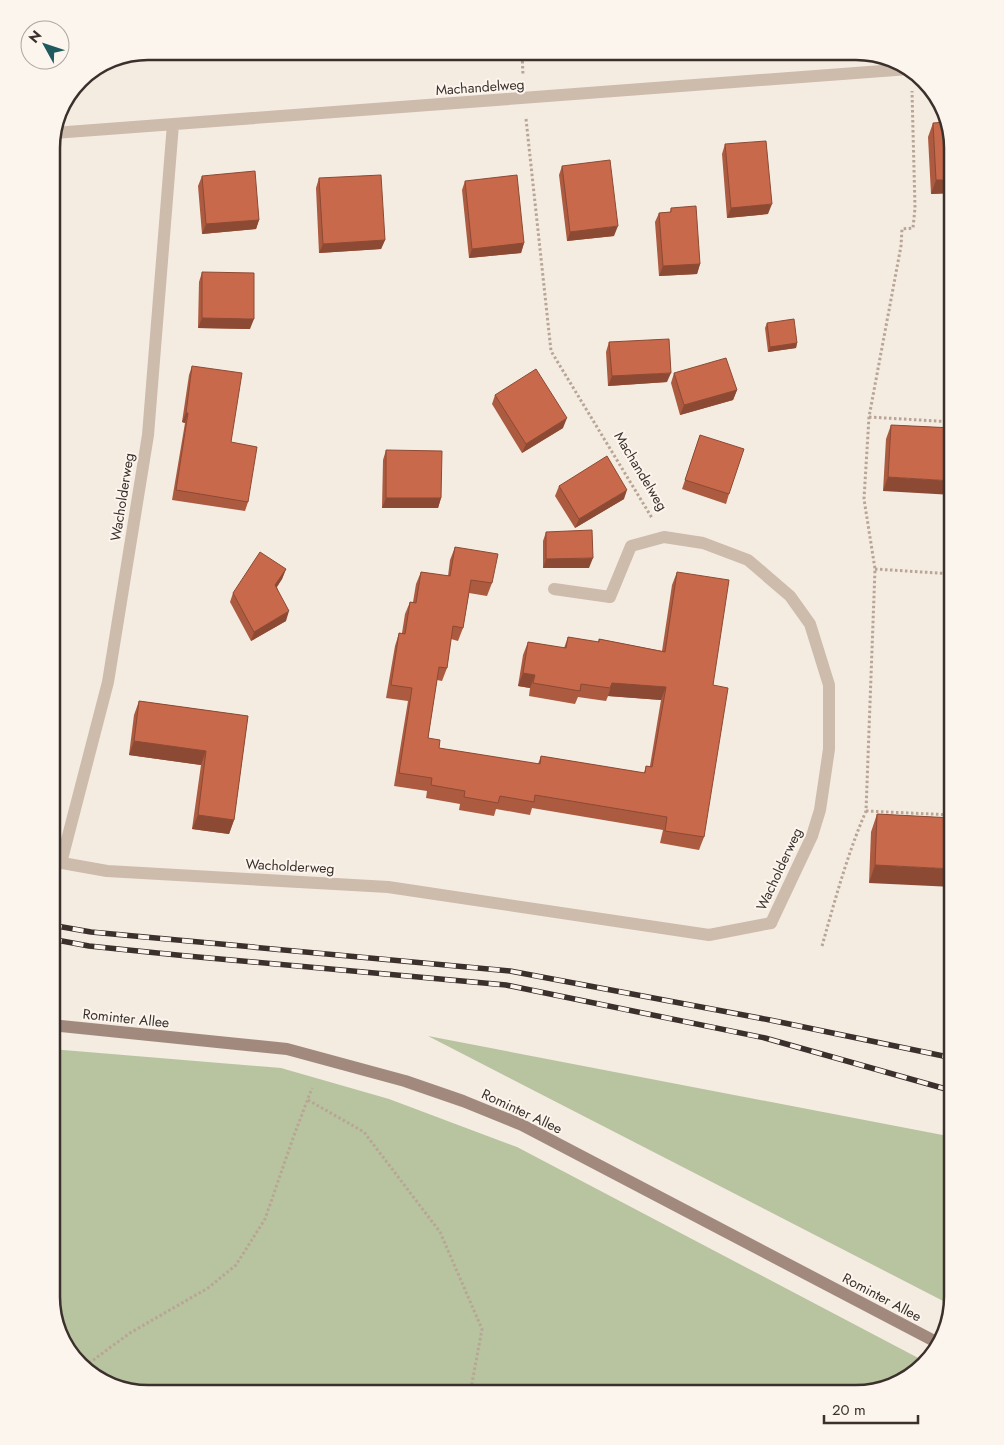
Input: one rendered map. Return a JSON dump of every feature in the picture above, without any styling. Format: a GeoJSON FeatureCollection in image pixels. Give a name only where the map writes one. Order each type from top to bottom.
{"type":"FeatureCollection","features":[{"type":"Feature","properties":{"kind":"street","name":"Machandelweg"},"geometry":{"type":"LineString","coordinates":[[62,132],[896,70]]}},
{"type":"Feature","properties":{"kind":"street","name":"Wacholderweg"},"geometry":{"type":"LineString","coordinates":[[60,848],[108,682],[148,435],[173,124]]}},
{"type":"Feature","properties":{"kind":"street","name":"Wacholderweg"},"geometry":{"type":"LineString","coordinates":[[60,863],[106,871],[388,887],[708,935],[771,923],[812,836],[820,810],[829,749],[829,685],[810,624],[790,596],[774,581],[748,560],[703,543],[664,538]]}},
{"type":"Feature","properties":{"kind":"street"},"geometry":{"type":"LineString","coordinates":[[554,589],[610,597],[631,546],[664,538]]}},
{"type":"Feature","properties":{"kind":"street","name":"Rominter Allee"},"geometry":{"type":"LineString","coordinates":[[60,1026],[287,1049],[405,1081],[463,1100],[522,1125],[932,1340]]}},
{"type":"Feature","properties":{"kind":"path","name":"Machandelweg"},"geometry":{"type":"LineString","coordinates":[[524,98],[551,351],[664,538]]}},
{"type":"Feature","properties":{"kind":"path"},"geometry":{"type":"LineString","coordinates":[[822,946],[840,878],[866,811],[875,569],[864,500],[869,417],[901,246],[902,229],[913,228],[915,208],[913,114]]}},
{"type":"Feature","properties":{"kind":"path"},"geometry":{"type":"LineString","coordinates":[[869,417],[944,421]]}},
{"type":"Feature","properties":{"kind":"path"},"geometry":{"type":"LineString","coordinates":[[875,569],[944,573]]}},
{"type":"Feature","properties":{"kind":"path"},"geometry":{"type":"LineString","coordinates":[[866,811],[944,815]]}},
{"type":"Feature","properties":{"kind":"path"},"geometry":{"type":"LineString","coordinates":[[90,1363],[130,1334],[208,1288],[236,1265],[265,1219],[312,1088]]}},
{"type":"Feature","properties":{"kind":"path"},"geometry":{"type":"LineString","coordinates":[[308,1100],[364,1132],[440,1232],[482,1329],[472,1385]]}},
{"type":"Feature","properties":{"kind":"green space"},"geometry":{"type":"Polygon","coordinates":[[[428,1036],[944,1135],[944,1301],[428,1036]]]}},
{"type":"Feature","properties":{"kind":"green space"},"geometry":{"type":"Polygon","coordinates":[[[60,1050],[281,1068],[389,1099],[517,1147],[919,1358],[900,1373],[889,1378],[878,1382],[856,1385],[143,1385],[115,1378],[95,1367],[78,1350],[67,1330],[63,1319],[60,1297],[60,1050]]]}},
{"type":"Feature","properties":{"kind":"building"},"geometry":{"type":"Polygon","coordinates":[[[940,122],[941,126],[944,148],[944,180],[936,180],[933,123],[940,122]]]}},
{"type":"Feature","properties":{"kind":"building"},"geometry":{"type":"Polygon","coordinates":[[[766,141],[772,204],[731,208],[725,144],[766,141]]]}},
{"type":"Feature","properties":{"kind":"building"},"geometry":{"type":"Polygon","coordinates":[[[610,160],[618,226],[570,232],[562,166],[610,160]]]}},
{"type":"Feature","properties":{"kind":"building"},"geometry":{"type":"Polygon","coordinates":[[[255,171],[259,220],[206,224],[202,176],[255,171]]]}},
{"type":"Feature","properties":{"kind":"building"},"geometry":{"type":"Polygon","coordinates":[[[381,175],[385,240],[323,244],[319,178],[381,175]]]}},
{"type":"Feature","properties":{"kind":"building"},"geometry":{"type":"Polygon","coordinates":[[[517,175],[524,243],[472,249],[465,181],[517,175]]]}},
{"type":"Feature","properties":{"kind":"building"},"geometry":{"type":"Polygon","coordinates":[[[696,206],[700,264],[663,266],[659,213],[671,212],[671,208],[696,206]]]}},
{"type":"Feature","properties":{"kind":"building"},"geometry":{"type":"Polygon","coordinates":[[[202,272],[254,273],[254,319],[202,318],[202,272]]]}},
{"type":"Feature","properties":{"kind":"building"},"geometry":{"type":"Polygon","coordinates":[[[794,319],[797,343],[770,347],[767,323],[794,319]]]}},
{"type":"Feature","properties":{"kind":"building"},"geometry":{"type":"Polygon","coordinates":[[[669,339],[671,373],[612,376],[609,342],[669,339]]]}},
{"type":"Feature","properties":{"kind":"building"},"geometry":{"type":"Polygon","coordinates":[[[726,358],[737,390],[684,405],[674,373],[726,358]]]}},
{"type":"Feature","properties":{"kind":"building"},"geometry":{"type":"Polygon","coordinates":[[[192,366],[242,373],[231,442],[257,447],[248,502],[176,490],[188,413],[186,413],[192,366]]]}},
{"type":"Feature","properties":{"kind":"building"},"geometry":{"type":"Polygon","coordinates":[[[536,369],[567,418],[526,444],[495,395],[536,369]]]}},
{"type":"Feature","properties":{"kind":"building"},"geometry":{"type":"Polygon","coordinates":[[[891,425],[944,428],[944,480],[888,477],[891,425]]]}},
{"type":"Feature","properties":{"kind":"building"},"geometry":{"type":"Polygon","coordinates":[[[700,435],[744,449],[729,494],[685,480],[700,435]]]}},
{"type":"Feature","properties":{"kind":"building"},"geometry":{"type":"Polygon","coordinates":[[[386,450],[442,451],[441,498],[386,498],[386,450]]]}},
{"type":"Feature","properties":{"kind":"building"},"geometry":{"type":"Polygon","coordinates":[[[607,456],[627,490],[579,519],[559,486],[607,456]]]}},
{"type":"Feature","properties":{"kind":"building"},"geometry":{"type":"Polygon","coordinates":[[[592,530],[593,558],[546,559],[546,532],[592,530]]]}},
{"type":"Feature","properties":{"kind":"building"},"geometry":{"type":"Polygon","coordinates":[[[455,547],[498,554],[492,583],[471,580],[463,628],[453,626],[447,668],[439,667],[428,738],[440,740],[439,748],[540,764],[541,756],[645,773],[646,766],[652,767],[666,687],[612,683],[610,688],[581,684],[580,691],[533,683],[535,675],[523,673],[528,642],[566,648],[568,637],[599,642],[599,639],[665,652],[677,572],[729,580],[713,685],[728,688],[704,837],[665,831],[667,817],[535,795],[534,802],[500,796],[498,803],[464,797],[465,791],[431,785],[432,778],[399,773],[412,688],[391,685],[399,633],[405,634],[410,602],[416,603],[421,572],[450,576],[455,547]]]}},
{"type":"Feature","properties":{"kind":"building"},"geometry":{"type":"Polygon","coordinates":[[[260,552],[286,569],[275,585],[289,611],[254,632],[233,593],[260,552]]]}},
{"type":"Feature","properties":{"kind":"building"},"geometry":{"type":"Polygon","coordinates":[[[139,701],[248,716],[234,820],[198,815],[206,751],[134,741],[139,701]]]}},
{"type":"Feature","properties":{"kind":"building"},"geometry":{"type":"Polygon","coordinates":[[[877,814],[944,818],[944,869],[875,865],[877,814]]]}},
{"type":"Feature","properties":{"kind":"railway"},"geometry":{"type":"LineString","coordinates":[[60,927],[91,932],[510,971],[770,1020],[944,1056]]}},
{"type":"Feature","properties":{"kind":"railway"},"geometry":{"type":"LineString","coordinates":[[60,941],[89,946],[187,956],[506,985],[765,1038],[944,1088]]}}]}
